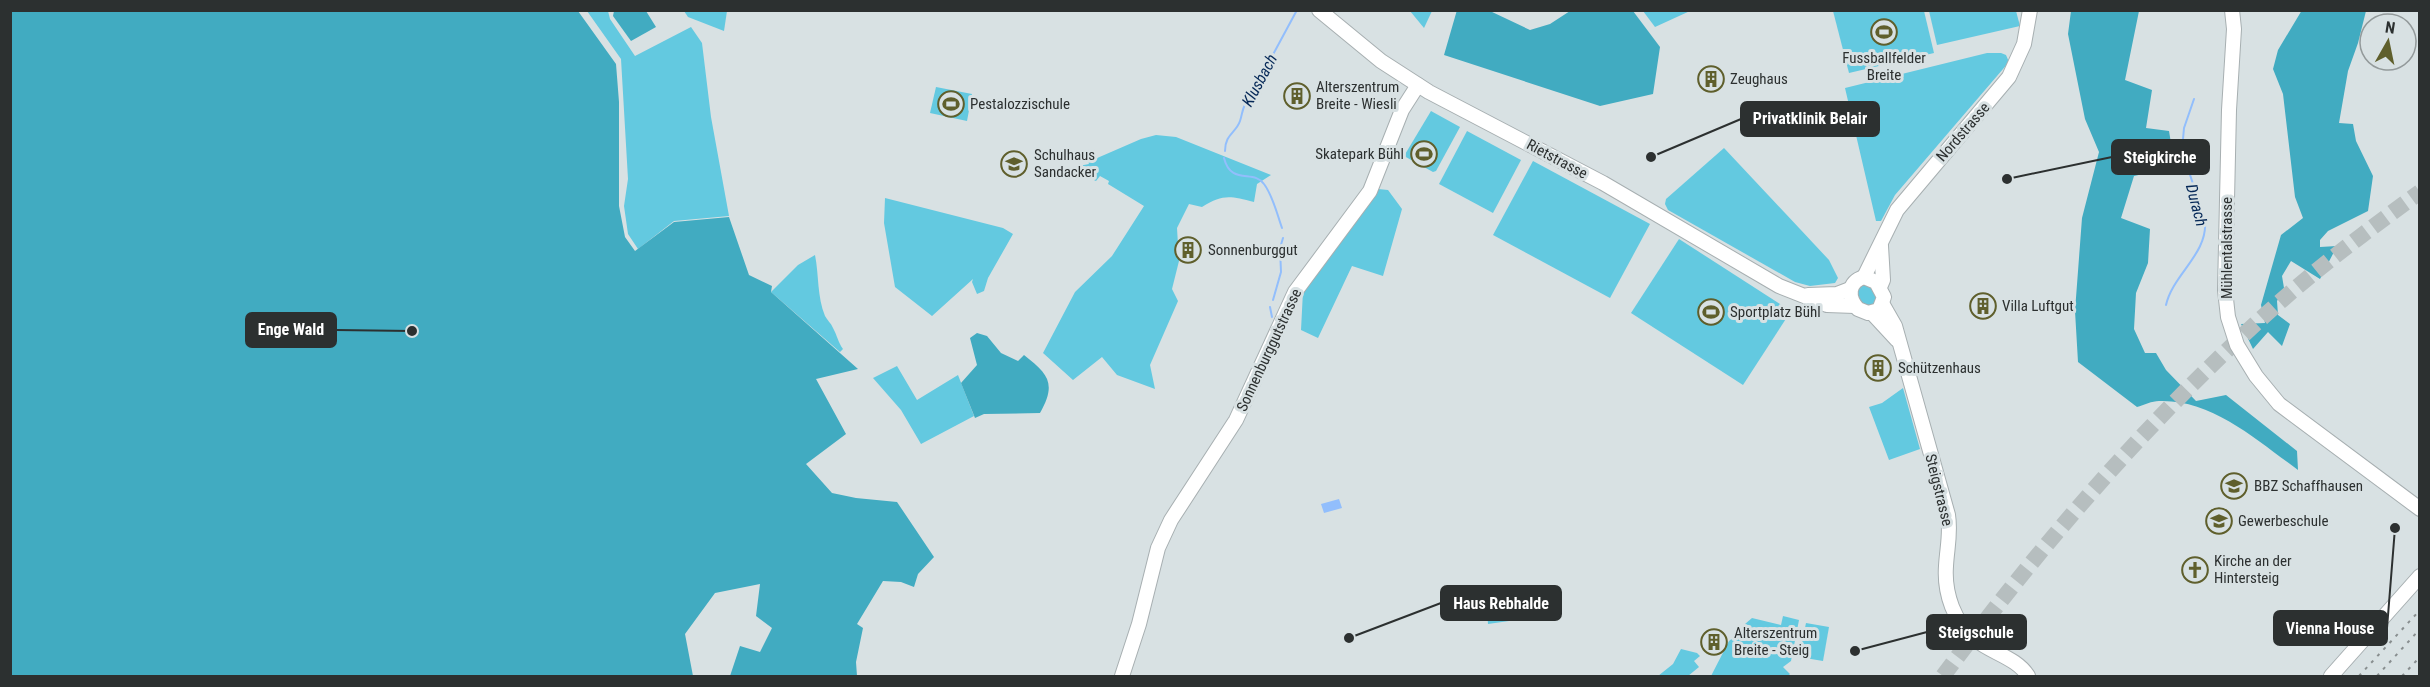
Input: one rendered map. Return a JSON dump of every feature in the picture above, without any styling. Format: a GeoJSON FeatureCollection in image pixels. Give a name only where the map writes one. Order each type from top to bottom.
{"type":"FeatureCollection","features":[{"type":"Feature","properties":{"kind":"street","name":"Rietstrasse"},"geometry":{"type":"LineString","coordinates":[[1319,10],[1381,61],[1418,85],[1603,183],[1779,286],[1827,305],[1855,306]]}},
{"type":"Feature","properties":{"kind":"street","name":"Nordstrasse"},"geometry":{"type":"LineString","coordinates":[[1864,277],[1897,210],[1908,194],[2009,77],[2025,44],[2030,10]]}},
{"type":"Feature","properties":{"kind":"street","name":"Mühlentalstrasse"},"geometry":{"type":"LineString","coordinates":[[2232,10],[2234,29],[2229,110],[2225,290],[2233,335],[2256,376],[2278,404],[2420,509]]}},
{"type":"Feature","properties":{"kind":"street","name":"Sonnenburggutstrasse"},"geometry":{"type":"LineString","coordinates":[[1122,676],[1139,624],[1158,548],[1171,520],[1236,420],[1295,292],[1370,191],[1402,110],[1418,85]]}},
{"type":"Feature","properties":{"kind":"street"},"geometry":{"type":"LineString","coordinates":[[1880,287],[1883,280],[1881,246]]}},
{"type":"Feature","properties":{"kind":"street"},"geometry":{"type":"LineString","coordinates":[[1864,277],[1880,287],[1884,297],[1878,309],[1863,311],[1855,306],[1850,289],[1853,283],[1864,277]]}},
{"type":"Feature","properties":{"kind":"street","name":"Rietstrasse"},"geometry":{"type":"LineString","coordinates":[[1802,295],[1837,294],[1850,289]]}},
{"type":"Feature","properties":{"kind":"street","name":"Steigstrasse"},"geometry":{"type":"LineString","coordinates":[[1878,309],[1899,342],[1948,515],[1950,534],[1946,574],[1954,610],[1966,632],[2016,664],[2028,676]]}},
{"type":"Feature","properties":{"kind":"street"},"geometry":{"type":"LineString","coordinates":[[2331,676],[2420,576]]}},
{"type":"Feature","properties":{"kind":"shaded area"},"geometry":{"type":"Polygon","coordinates":[[[1457,10],[1490,11],[1530,30],[1550,24],[1570,11],[1633,11],[1660,47],[1653,94],[1600,106],[1444,55],[1457,10]]]}},
{"type":"Feature","properties":{"kind":"shaded area"},"geometry":{"type":"Polygon","coordinates":[[[2302,10],[2366,11],[2358,12],[2358,43],[2348,71],[2339,123],[2353,124],[2356,141],[2373,176],[2368,211],[2328,231],[2320,240],[2320,247],[2337,246],[2320,279],[2291,261],[2282,276],[2284,288],[2277,301],[2278,315],[2290,324],[2282,346],[2268,332],[2253,349],[2241,324],[2265,323],[2261,305],[2281,235],[2303,218],[2295,197],[2283,94],[2273,69],[2278,50],[2302,10]]]}},
{"type":"Feature","properties":{"kind":"shaded area"},"geometry":{"type":"Polygon","coordinates":[[[10,11],[578,11],[616,64],[619,102],[619,206],[625,237],[635,251],[674,222],[729,217],[749,275],[772,286],[771,292],[858,369],[816,379],[846,434],[806,464],[832,493],[897,502],[934,557],[918,574],[914,587],[901,582],[883,581],[857,624],[863,628],[856,662],[857,676],[730,676],[740,646],[760,652],[772,628],[756,616],[760,584],[715,593],[685,634],[693,676],[11,676],[10,11]]]}},
{"type":"Feature","properties":{"kind":"shaded area"},"geometry":{"type":"Polygon","coordinates":[[[587,11],[608,11],[610,19],[635,56],[691,27],[702,43],[711,117],[729,216],[674,221],[638,249],[628,234],[624,206],[628,179],[621,59],[587,11]]]}},
{"type":"Feature","properties":{"kind":"shaded area"},"geometry":{"type":"Polygon","coordinates":[[[614,11],[646,11],[656,27],[631,41],[613,16],[614,11]]]}},
{"type":"Feature","properties":{"kind":"shaded area"},"geometry":{"type":"Polygon","coordinates":[[[684,11],[727,11],[724,31],[688,17],[684,11]]]}},
{"type":"Feature","properties":{"kind":"shaded area"},"geometry":{"type":"Polygon","coordinates":[[[1410,11],[1432,11],[1424,28],[1410,11]]]}},
{"type":"Feature","properties":{"kind":"shaded area"},"geometry":{"type":"Polygon","coordinates":[[[1643,11],[1690,11],[1655,27],[1643,11]]]}},
{"type":"Feature","properties":{"kind":"shaded area","name":"Fussballfelder Breite"},"geometry":{"type":"Polygon","coordinates":[[[1833,11],[1924,11],[1934,53],[1849,73],[1833,11]]]}},
{"type":"Feature","properties":{"kind":"shaded area","name":"Fussballfelder Breite"},"geometry":{"type":"Polygon","coordinates":[[[1929,11],[2016,11],[2020,26],[1937,45],[1929,11]]]}},
{"type":"Feature","properties":{"kind":"shaded area"},"geometry":{"type":"Polygon","coordinates":[[[2071,11],[2139,11],[2125,80],[2152,90],[2146,128],[2169,131],[2175,167],[2134,176],[2121,218],[2150,229],[2148,263],[2136,293],[2134,329],[2145,353],[2156,353],[2166,370],[2196,401],[2226,395],[2297,451],[2298,470],[2250,435],[2216,414],[2179,402],[2159,401],[2137,407],[2078,362],[2075,311],[2082,218],[2099,152],[2085,119],[2068,34],[2071,11]]]}},
{"type":"Feature","properties":{"kind":"shaded area"},"geometry":{"type":"Polygon","coordinates":[[[1987,53],[2006,55],[2009,62],[1895,195],[1881,221],[1876,221],[1845,88],[1987,53]]]}},
{"type":"Feature","properties":{"kind":"shaded area","name":"Pestalozzischule"},"geometry":{"type":"Polygon","coordinates":[[[936,87],[972,94],[967,121],[930,113],[936,87]]]}},
{"type":"Feature","properties":{"kind":"shaded area"},"geometry":{"type":"Polygon","coordinates":[[[1431,111],[1460,127],[1436,171],[1433,172],[1404,156],[1431,111]]]}},
{"type":"Feature","properties":{"kind":"shaded area"},"geometry":{"type":"Polygon","coordinates":[[[1467,131],[1521,160],[1493,213],[1439,184],[1467,131]]]}},
{"type":"Feature","properties":{"kind":"shaded area"},"geometry":{"type":"Polygon","coordinates":[[[1156,135],[1176,137],[1271,175],[1257,184],[1254,202],[1227,197],[1202,207],[1189,204],[1177,228],[1179,261],[1172,289],[1178,301],[1150,365],[1155,389],[1117,375],[1102,357],[1073,380],[1043,353],[1075,292],[1112,256],[1144,206],[1108,184],[1109,181],[1100,176],[1096,181],[1069,168],[1089,164],[1088,162],[1141,139],[1156,135]]]}},
{"type":"Feature","properties":{"kind":"shaded area"},"geometry":{"type":"Polygon","coordinates":[[[1724,148],[1829,260],[1838,278],[1835,283],[1810,286],[1795,282],[1668,210],[1665,204],[1666,199],[1724,148]]]}},
{"type":"Feature","properties":{"kind":"shaded area"},"geometry":{"type":"Polygon","coordinates":[[[1533,161],[1650,224],[1610,298],[1493,235],[1533,161]]]}},
{"type":"Feature","properties":{"kind":"shaded area"},"geometry":{"type":"Polygon","coordinates":[[[1378,189],[1388,190],[1402,209],[1383,276],[1352,266],[1318,338],[1301,330],[1303,291],[1378,189]]]}},
{"type":"Feature","properties":{"kind":"shaded area"},"geometry":{"type":"Polygon","coordinates":[[[885,198],[1003,228],[1013,234],[988,278],[984,291],[977,294],[973,279],[932,316],[895,287],[884,223],[885,198]]]}},
{"type":"Feature","properties":{"kind":"shaded area","name":"Sportplatz Bühl"},"geometry":{"type":"Polygon","coordinates":[[[1679,239],[1791,311],[1743,385],[1631,313],[1679,239]]]}},
{"type":"Feature","properties":{"kind":"shaded area"},"geometry":{"type":"Polygon","coordinates":[[[815,255],[822,309],[843,349],[840,352],[771,292],[798,265],[815,255]]]}},
{"type":"Feature","properties":{"kind":"shaded area"},"geometry":{"type":"Polygon","coordinates":[[[1862,282],[1876,288],[1877,305],[1865,307],[1855,296],[1862,282]]]}},
{"type":"Feature","properties":{"kind":"shaded area"},"geometry":{"type":"Polygon","coordinates":[[[977,333],[987,336],[1001,353],[1018,361],[1024,355],[1044,374],[1049,386],[1040,413],[984,414],[975,418],[961,383],[977,365],[970,338],[977,333]]]}},
{"type":"Feature","properties":{"kind":"shaded area"},"geometry":{"type":"Polygon","coordinates":[[[897,366],[917,400],[958,375],[974,416],[921,444],[901,410],[873,378],[897,366]]]}},
{"type":"Feature","properties":{"kind":"shaded area"},"geometry":{"type":"Polygon","coordinates":[[[1903,388],[1920,449],[1889,460],[1869,407],[1882,403],[1903,388]]]}},
{"type":"Feature","properties":{"kind":"shaded area"},"geometry":{"type":"Polygon","coordinates":[[[1339,499],[1342,508],[1324,513],[1321,504],[1339,499]]]}},
{"type":"Feature","properties":{"kind":"shaded area"},"geometry":{"type":"Polygon","coordinates":[[[1512,593],[1509,621],[1488,624],[1486,597],[1512,593]]]}},
{"type":"Feature","properties":{"kind":"shaded area"},"geometry":{"type":"Polygon","coordinates":[[[1783,616],[1799,620],[1791,661],[1783,667],[1790,674],[1788,676],[1711,676],[1729,641],[1752,618],[1781,625],[1783,616]]]}},
{"type":"Feature","properties":{"kind":"shaded area"},"geometry":{"type":"Polygon","coordinates":[[[1806,623],[1829,627],[1823,661],[1799,657],[1806,623]]]}},
{"type":"Feature","properties":{"kind":"shaded area"},"geometry":{"type":"Polygon","coordinates":[[[1681,649],[1700,656],[1694,661],[1699,667],[1688,676],[1658,676],[1673,664],[1681,649]]]}},
{"type":"Feature","properties":{"kind":"waterway","name":"Klusbach"},"geometry":{"type":"LineString","coordinates":[[1225,151],[1225,145],[1238,125],[1245,104],[1297,10]]}},
{"type":"Feature","properties":{"kind":"waterway","name":"Durach"},"geometry":{"type":"LineString","coordinates":[[2166,305],[2175,283],[2196,254],[2204,233],[2205,221],[2182,150],[2184,128],[2194,99]]}},
{"type":"Feature","properties":{"kind":"waterway","name":"Klusbach"},"geometry":{"type":"LineString","coordinates":[[1224,158],[1227,167],[1232,172],[1255,178],[1264,184],[1282,228]]}},
{"type":"Feature","properties":{"kind":"waterway","name":"Klusbach"},"geometry":{"type":"LineString","coordinates":[[1273,300],[1281,272],[1280,248],[1283,238]]}},
{"type":"Feature","properties":{"kind":"waterway","name":"Klusbach"},"geometry":{"type":"LineString","coordinates":[[1270,307],[1272,317]]}},
{"type":"Feature","properties":{"kind":"tunnel"},"geometry":{"type":"LineString","coordinates":[[1943,676],[2066,521],[2154,423],[2200,376],[2297,287],[2420,192]]}},
{"type":"Feature","properties":{"kind":"railway"},"geometry":{"type":"LineString","coordinates":[[2359,676],[2420,610]]}},
{"type":"Feature","properties":{"kind":"railway"},"geometry":{"type":"LineString","coordinates":[[2377,676],[2420,629]]}},
{"type":"Feature","properties":{"kind":"railway"},"geometry":{"type":"LineString","coordinates":[[2402,676],[2420,657]]}},
{"type":"Feature","properties":{"kind":"place","name":"Fussballfelder Breite"},"geometry":{"type":"Point","coordinates":[1884,32]}},
{"type":"Feature","properties":{"kind":"place","name":"Zeughaus"},"geometry":{"type":"Point","coordinates":[1711,79]}},
{"type":"Feature","properties":{"kind":"place","name":"Alterszentrum Breite - Wiesli"},"geometry":{"type":"Point","coordinates":[1297,96]}},
{"type":"Feature","properties":{"kind":"place","name":"Pestalozzischule"},"geometry":{"type":"Point","coordinates":[951,104]}},
{"type":"Feature","properties":{"kind":"place","name":"Skatepark Bühl"},"geometry":{"type":"Point","coordinates":[1424,154]}},
{"type":"Feature","properties":{"kind":"place","name":"Privatklinik Belair"},"geometry":{"type":"Point","coordinates":[1651,157]}},
{"type":"Feature","properties":{"kind":"place","name":"Schulhaus Sandacker"},"geometry":{"type":"Point","coordinates":[1014,164]}},
{"type":"Feature","properties":{"kind":"place","name":"Steigkirche"},"geometry":{"type":"Point","coordinates":[2007,179]}},
{"type":"Feature","properties":{"kind":"place","name":"Sonnenburggut"},"geometry":{"type":"Point","coordinates":[1188,250]}},
{"type":"Feature","properties":{"kind":"place","name":"Villa Luftgut"},"geometry":{"type":"Point","coordinates":[1983,306]}},
{"type":"Feature","properties":{"kind":"place","name":"Sportplatz Bühl"},"geometry":{"type":"Point","coordinates":[1711,312]}},
{"type":"Feature","properties":{"kind":"place","name":"Enge Wald"},"geometry":{"type":"Point","coordinates":[412,331]}},
{"type":"Feature","properties":{"kind":"place","name":"Schützenhaus"},"geometry":{"type":"Point","coordinates":[1878,368]}},
{"type":"Feature","properties":{"kind":"place","name":"BBZ Schaffhausen"},"geometry":{"type":"Point","coordinates":[2234,486]}},
{"type":"Feature","properties":{"kind":"place","name":"Gewerbeschule"},"geometry":{"type":"Point","coordinates":[2219,521]}},
{"type":"Feature","properties":{"kind":"place","name":"Vienna House"},"geometry":{"type":"Point","coordinates":[2395,528]}},
{"type":"Feature","properties":{"kind":"place","name":"Kirche an der Hintersteig"},"geometry":{"type":"Point","coordinates":[2195,570]}},
{"type":"Feature","properties":{"kind":"place","name":"Haus Rebhalde"},"geometry":{"type":"Point","coordinates":[1349,638]}},
{"type":"Feature","properties":{"kind":"place","name":"Alterszentrum Breite - Steig"},"geometry":{"type":"Point","coordinates":[1714,642]}},
{"type":"Feature","properties":{"kind":"place","name":"Steigschule"},"geometry":{"type":"Point","coordinates":[1855,651]}}]}
